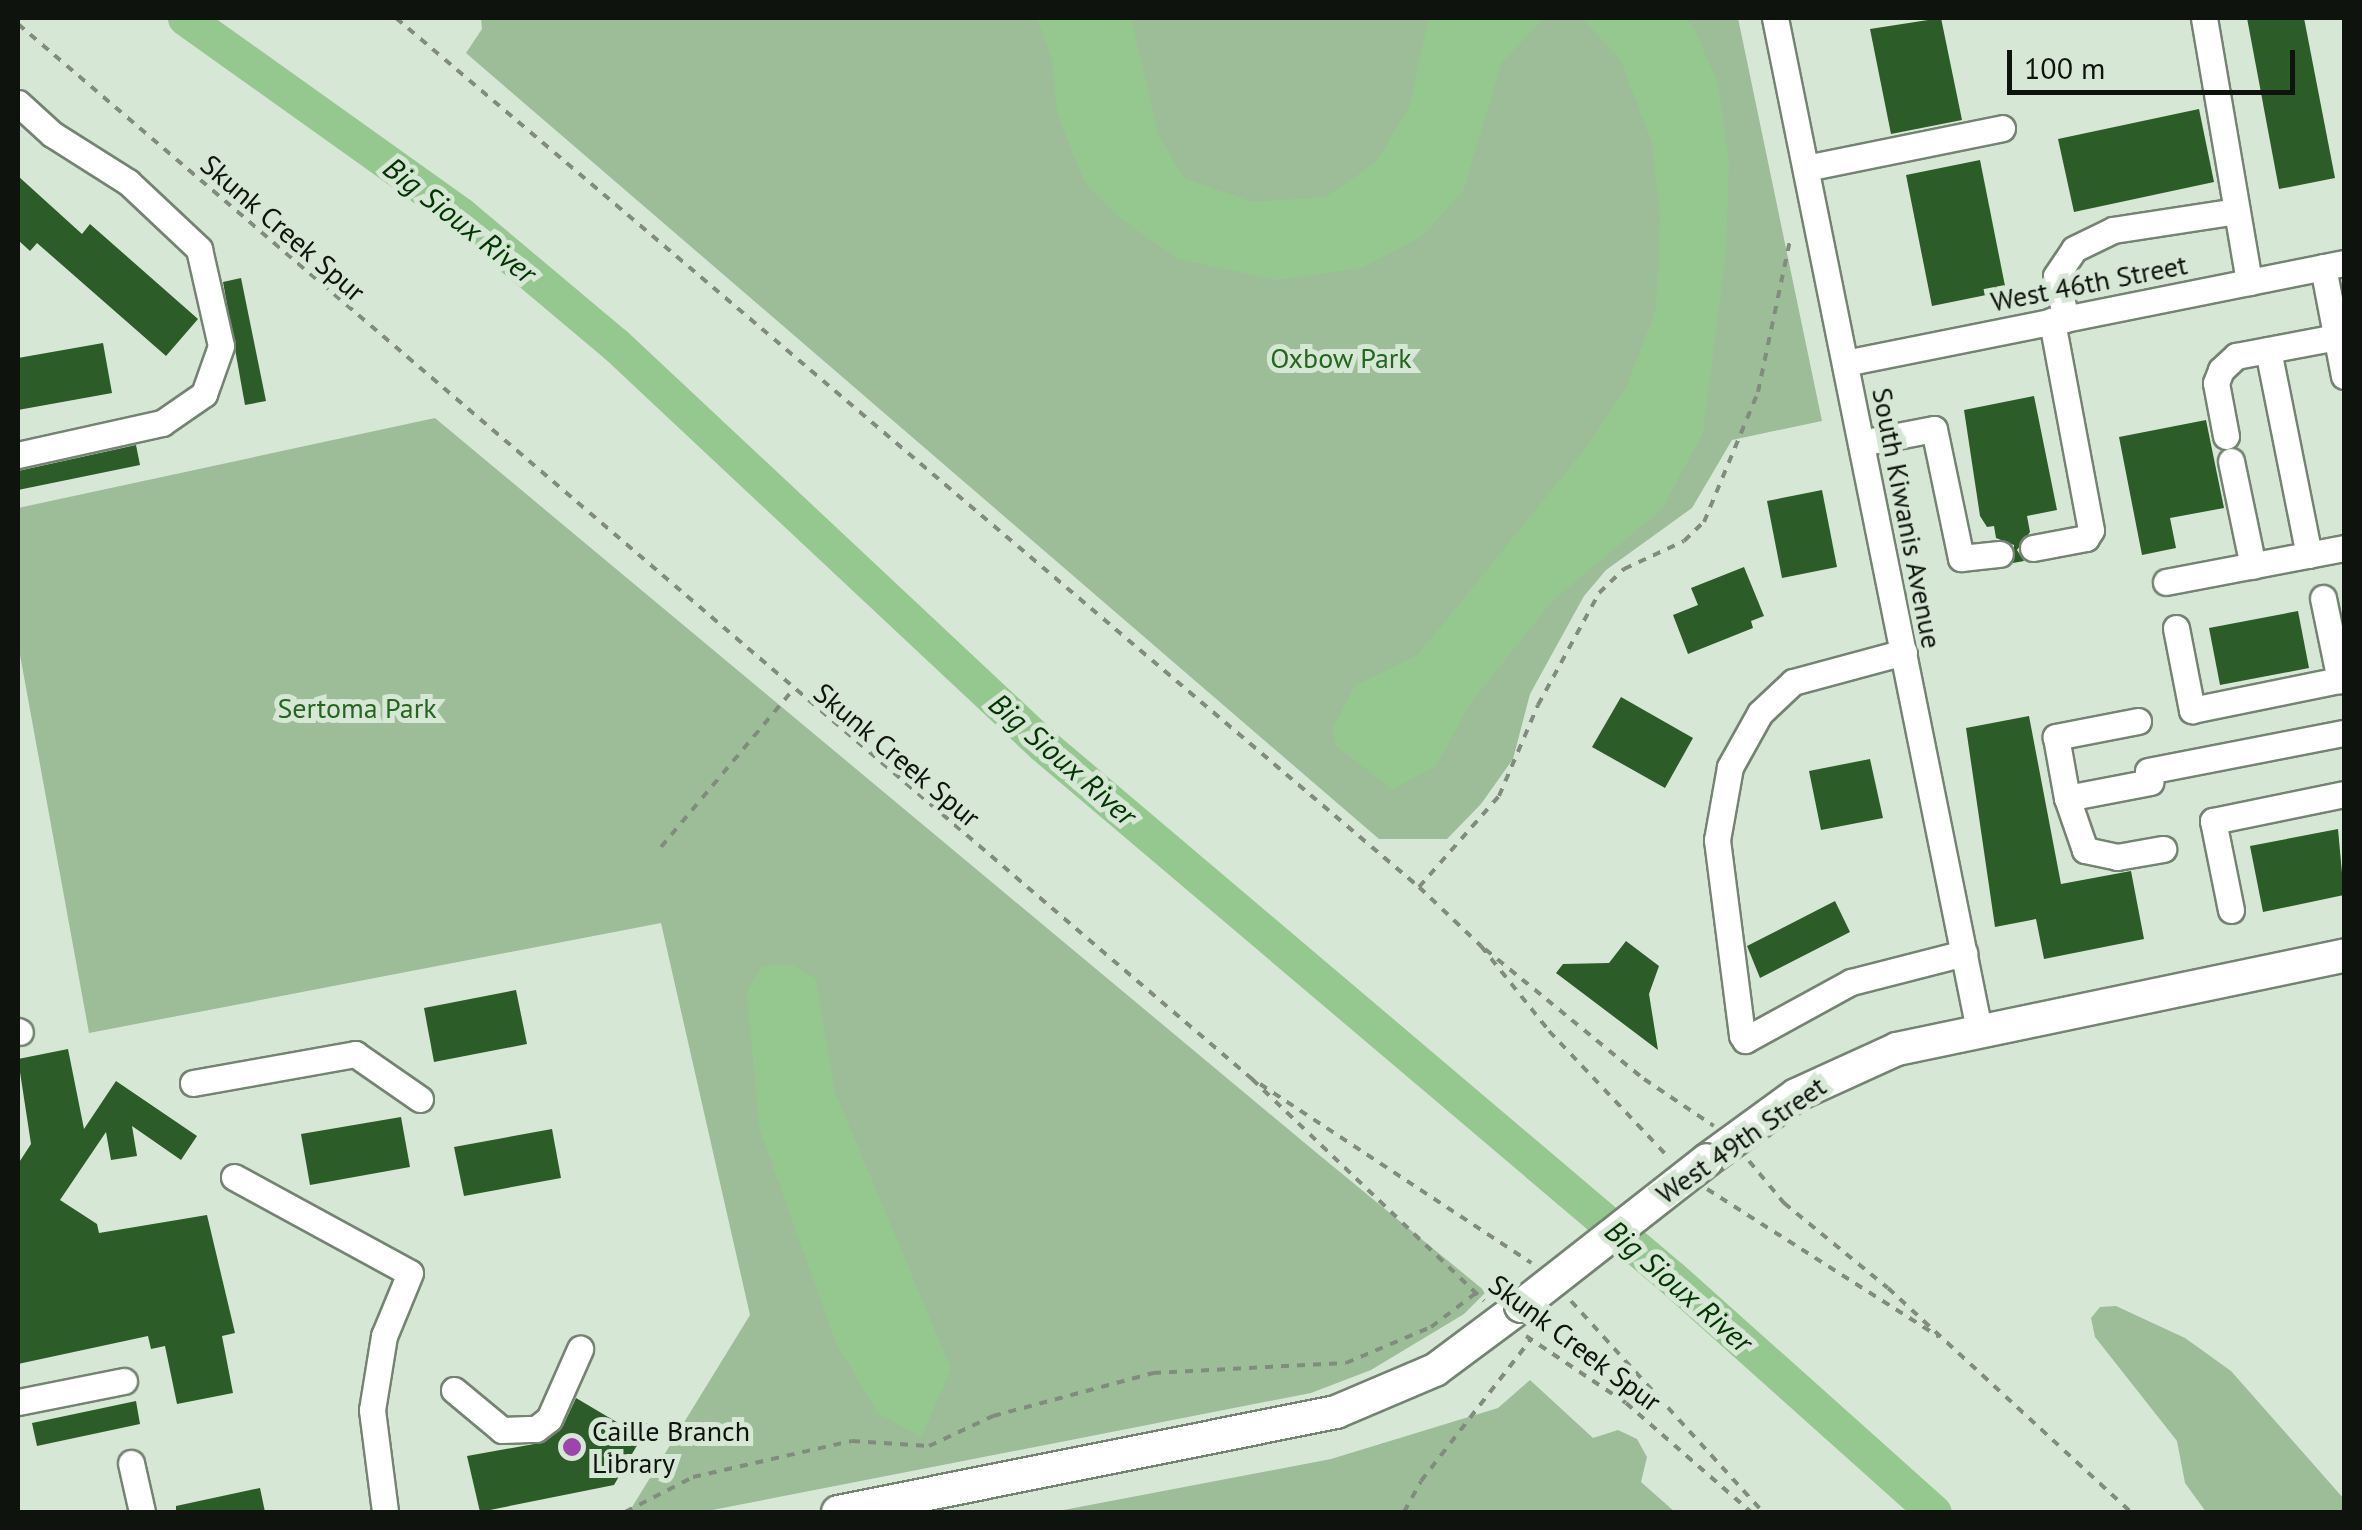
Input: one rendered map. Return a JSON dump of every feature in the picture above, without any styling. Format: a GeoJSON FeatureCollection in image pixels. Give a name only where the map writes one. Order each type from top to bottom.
{"type":"FeatureCollection","features":[{"type":"Feature","properties":{"kind":"main road","name":"West 49th Street"},"geometry":{"type":"LineString","coordinates":[[838,1512],[1336,1412],[1405,1386],[1512,1313],[1705,1163],[1832,1076],[1898,1049],[1979,1030],[2344,956]]}},
{"type":"Feature","properties":{"kind":"street","name":"South Kiwanis Avenue"},"geometry":{"type":"LineString","coordinates":[[1775,18],[1979,1030]]}},
{"type":"Feature","properties":{"kind":"street"},"geometry":{"type":"LineString","coordinates":[[2204,18],[2249,282]]}},
{"type":"Feature","properties":{"kind":"street"},"geometry":{"type":"LineString","coordinates":[[18,103],[52,134],[128,182],[198,249],[222,346],[204,394],[162,423],[18,455]]}},
{"type":"Feature","properties":{"kind":"street"},"geometry":{"type":"LineString","coordinates":[[1806,168],[2002,128]]}},
{"type":"Feature","properties":{"kind":"street"},"geometry":{"type":"LineString","coordinates":[[2033,548],[2086,538],[2092,530],[2059,320],[2056,276],[2074,249],[2113,230],[2237,211]]}},
{"type":"Feature","properties":{"kind":"street"},"geometry":{"type":"LineString","coordinates":[[2334,265],[2336,337],[2344,376]]}},
{"type":"Feature","properties":{"kind":"street","name":"West 46th Street"},"geometry":{"type":"LineString","coordinates":[[1845,363],[2334,265]]}},
{"type":"Feature","properties":{"kind":"street"},"geometry":{"type":"LineString","coordinates":[[2253,566],[2216,383],[2221,370],[2236,356],[2336,337]]}},
{"type":"Feature","properties":{"kind":"street"},"geometry":{"type":"LineString","coordinates":[[2268,350],[2309,555]]}},
{"type":"Feature","properties":{"kind":"street"},"geometry":{"type":"LineString","coordinates":[[1861,442],[1934,429],[1961,558],[2000,554]]}},
{"type":"Feature","properties":{"kind":"street"},"geometry":{"type":"LineString","coordinates":[[2166,582],[2344,548]]}},
{"type":"Feature","properties":{"kind":"street"},"geometry":{"type":"LineString","coordinates":[[2176,628],[2192,710],[2342,680],[2322,598]]}},
{"type":"Feature","properties":{"kind":"street"},"geometry":{"type":"LineString","coordinates":[[1904,652],[1815,672],[1775,695],[1730,768],[1717,840],[1745,1040],[1851,982],[1964,953]]}},
{"type":"Feature","properties":{"kind":"street"},"geometry":{"type":"LineString","coordinates":[[2138,721],[2056,737],[2067,798],[2085,850],[2117,857],[2163,849]]}},
{"type":"Feature","properties":{"kind":"street"},"geometry":{"type":"LineString","coordinates":[[2067,798],[2344,732]]}},
{"type":"Feature","properties":{"kind":"street"},"geometry":{"type":"LineString","coordinates":[[2231,910],[2212,820],[2344,794]]}},
{"type":"Feature","properties":{"kind":"street"},"geometry":{"type":"LineString","coordinates":[[193,1083],[355,1054],[420,1099]]}},
{"type":"Feature","properties":{"kind":"street"},"geometry":{"type":"LineString","coordinates":[[234,1177],[410,1273],[384,1336],[372,1410],[385,1512]]}},
{"type":"Feature","properties":{"kind":"street"},"geometry":{"type":"LineString","coordinates":[[454,1390],[502,1430],[536,1429],[549,1419],[580,1349]]}},
{"type":"Feature","properties":{"kind":"street"},"geometry":{"type":"LineString","coordinates":[[18,1402],[124,1381]]}},
{"type":"Feature","properties":{"kind":"street"},"geometry":{"type":"LineString","coordinates":[[131,1463],[142,1512]]}},
{"type":"Feature","properties":{"kind":"path"},"geometry":{"type":"LineString","coordinates":[[396,18],[1419,887],[1481,946],[1644,1079],[1705,1163],[1784,1203],[1939,1337],[2131,1512]]}},
{"type":"Feature","properties":{"kind":"path","name":"Skunk Creek Spur"},"geometry":{"type":"LineString","coordinates":[[18,24],[792,691],[1252,1079],[1476,1293],[1512,1313],[1531,1340],[1626,1403],[1751,1512]]}},
{"type":"Feature","properties":{"kind":"path"},"geometry":{"type":"LineString","coordinates":[[1419,887],[1500,796],[1538,705],[1599,593],[1624,569],[1684,541],[1704,522],[1758,392],[1790,240]]}},
{"type":"Feature","properties":{"kind":"path"},"geometry":{"type":"LineString","coordinates":[[661,847],[792,691]]}},
{"type":"Feature","properties":{"kind":"path"},"geometry":{"type":"LineString","coordinates":[[1481,946],[1549,1031],[1705,1163],[1795,1251],[1939,1337]]}},
{"type":"Feature","properties":{"kind":"path"},"geometry":{"type":"LineString","coordinates":[[625,1512],[693,1477],[852,1440],[929,1446],[993,1416],[1153,1373],[1346,1363],[1430,1328],[1476,1293]]}},
{"type":"Feature","properties":{"kind":"path"},"geometry":{"type":"LineString","coordinates":[[1404,1512],[1421,1481],[1531,1340]]}},
{"type":"Feature","properties":{"kind":"green space","name":"Oxbow Park"},"geometry":{"type":"Polygon","coordinates":[[[481,18],[1738,18],[1822,421],[1732,440],[1692,508],[1606,570],[1584,596],[1530,694],[1513,759],[1481,804],[1447,839],[1379,839],[466,53],[482,29],[481,18]]]}},
{"type":"Feature","properties":{"kind":"green space","name":"Sertoma Park"},"geometry":{"type":"Polygon","coordinates":[[[435,418],[1486,1292],[1464,1314],[1371,1370],[1311,1393],[702,1512],[629,1512],[750,1315],[661,923],[89,1033],[18,644],[18,508],[435,418]]]}},
{"type":"Feature","properties":{"kind":"green space"},"geometry":{"type":"Polygon","coordinates":[[[2116,1306],[2185,1338],[2231,1371],[2344,1499],[2344,1512],[2206,1512],[2185,1483],[2177,1441],[2095,1337],[2091,1318],[2100,1307],[2116,1306]]]}},
{"type":"Feature","properties":{"kind":"green space"},"geometry":{"type":"Polygon","coordinates":[[[1530,1380],[1593,1438],[1618,1430],[1637,1439],[1647,1457],[1641,1482],[1675,1512],[1053,1512],[1331,1459],[1498,1408],[1530,1380]]]}},
{"type":"Feature","properties":{"kind":"shaded area"},"geometry":{"type":"Polygon","coordinates":[[[1037,18],[1131,18],[1159,137],[1184,178],[1252,202],[1326,197],[1375,163],[1409,108],[1429,18],[1582,18],[1543,19],[1502,62],[1463,191],[1421,237],[1361,268],[1277,280],[1179,259],[1121,219],[1084,181],[1057,113],[1053,63],[1037,18]]]}},
{"type":"Feature","properties":{"kind":"shaded area"},"geometry":{"type":"Polygon","coordinates":[[[1582,18],[1685,18],[1695,30],[1718,84],[1729,161],[1726,250],[1703,432],[1662,509],[1553,600],[1471,702],[1436,766],[1392,789],[1336,746],[1333,728],[1355,686],[1418,655],[1581,454],[1625,390],[1656,310],[1660,217],[1652,144],[1621,60],[1582,18]]]}},
{"type":"Feature","properties":{"kind":"shaded area"},"geometry":{"type":"Polygon","coordinates":[[[762,966],[794,966],[816,979],[835,1092],[951,1369],[921,1437],[878,1413],[836,1343],[759,1127],[747,992],[762,966]]]}},
{"type":"Feature","properties":{"kind":"building"},"geometry":{"type":"Polygon","coordinates":[[[1941,18],[1962,120],[1891,134],[1870,29],[1941,18]]]}},
{"type":"Feature","properties":{"kind":"building"},"geometry":{"type":"Polygon","coordinates":[[[2247,18],[2304,18],[2335,178],[2279,189],[2247,18]]]}},
{"type":"Feature","properties":{"kind":"building"},"geometry":{"type":"Polygon","coordinates":[[[2199,109],[2214,182],[2074,212],[2058,139],[2199,109]]]}},
{"type":"Feature","properties":{"kind":"building"},"geometry":{"type":"Polygon","coordinates":[[[1980,160],[2006,291],[1932,306],[1906,175],[1980,160]]]}},
{"type":"Feature","properties":{"kind":"building"},"geometry":{"type":"Polygon","coordinates":[[[18,176],[82,234],[90,224],[198,319],[166,356],[37,243],[30,251],[18,240],[18,176]]]}},
{"type":"Feature","properties":{"kind":"building"},"geometry":{"type":"Polygon","coordinates":[[[241,278],[266,401],[245,405],[223,282],[241,278]]]}},
{"type":"Feature","properties":{"kind":"building"},"geometry":{"type":"Polygon","coordinates":[[[103,343],[112,393],[18,410],[18,358],[103,343]]]}},
{"type":"Feature","properties":{"kind":"building"},"geometry":{"type":"Polygon","coordinates":[[[2034,396],[2057,510],[2027,516],[2030,532],[2017,550],[2024,561],[2013,563],[2014,545],[1996,538],[1994,526],[1987,527],[1980,516],[1964,410],[2034,396]]]}},
{"type":"Feature","properties":{"kind":"building"},"geometry":{"type":"Polygon","coordinates":[[[2206,420],[2224,508],[2170,518],[2176,548],[2142,555],[2119,437],[2206,420]]]}},
{"type":"Feature","properties":{"kind":"building"},"geometry":{"type":"Polygon","coordinates":[[[136,445],[140,465],[18,490],[18,471],[136,445]]]}},
{"type":"Feature","properties":{"kind":"building"},"geometry":{"type":"Polygon","coordinates":[[[1822,490],[1837,567],[1782,578],[1767,501],[1822,490]]]}},
{"type":"Feature","properties":{"kind":"building"},"geometry":{"type":"Polygon","coordinates":[[[1744,567],[1764,616],[1751,621],[1753,628],[1688,654],[1673,615],[1698,605],[1691,588],[1744,567]]]}},
{"type":"Feature","properties":{"kind":"building"},"geometry":{"type":"Polygon","coordinates":[[[2298,611],[2309,668],[2220,685],[2209,628],[2298,611]]]}},
{"type":"Feature","properties":{"kind":"building"},"geometry":{"type":"Polygon","coordinates":[[[1621,697],[1693,738],[1665,788],[1592,747],[1621,697]]]}},
{"type":"Feature","properties":{"kind":"building"},"geometry":{"type":"Polygon","coordinates":[[[2029,716],[2061,884],[2131,871],[2144,939],[2044,959],[2036,919],[1995,927],[1966,728],[2029,716]]]}},
{"type":"Feature","properties":{"kind":"building"},"geometry":{"type":"Polygon","coordinates":[[[1870,759],[1883,818],[1821,830],[1809,771],[1870,759]]]}},
{"type":"Feature","properties":{"kind":"building"},"geometry":{"type":"Polygon","coordinates":[[[2338,829],[2344,895],[2263,912],[2250,846],[2338,829]]]}},
{"type":"Feature","properties":{"kind":"building"},"geometry":{"type":"Polygon","coordinates":[[[1835,901],[1850,932],[1760,978],[1747,946],[1835,901]]]}},
{"type":"Feature","properties":{"kind":"building"},"geometry":{"type":"Polygon","coordinates":[[[1626,941],[1659,966],[1649,994],[1658,1050],[1556,973],[1563,964],[1609,963],[1626,941]]]}},
{"type":"Feature","properties":{"kind":"building"},"geometry":{"type":"Polygon","coordinates":[[[516,990],[527,1044],[434,1062],[424,1008],[516,990]]]}},
{"type":"Feature","properties":{"kind":"building"},"geometry":{"type":"Polygon","coordinates":[[[68,1049],[84,1129],[116,1081],[197,1136],[181,1160],[132,1126],[137,1156],[111,1160],[106,1132],[60,1200],[97,1224],[99,1233],[207,1215],[235,1333],[222,1336],[233,1393],[177,1404],[165,1346],[151,1349],[148,1336],[18,1364],[18,1164],[31,1144],[18,1059],[68,1049]]]}},
{"type":"Feature","properties":{"kind":"building"},"geometry":{"type":"Polygon","coordinates":[[[401,1117],[410,1167],[310,1185],[301,1134],[401,1117]]]}},
{"type":"Feature","properties":{"kind":"building"},"geometry":{"type":"Polygon","coordinates":[[[552,1129],[561,1178],[464,1196],[454,1147],[552,1129]]]}},
{"type":"Feature","properties":{"kind":"building","name":"Caille Branch Library"},"geometry":{"type":"Polygon","coordinates":[[[576,1398],[620,1424],[650,1423],[614,1485],[480,1512],[467,1456],[545,1442],[563,1426],[576,1398]]]}},
{"type":"Feature","properties":{"kind":"building"},"geometry":{"type":"Polygon","coordinates":[[[136,1401],[140,1424],[37,1446],[32,1423],[136,1401]]]}},
{"type":"Feature","properties":{"kind":"building"},"geometry":{"type":"Polygon","coordinates":[[[260,1488],[265,1512],[176,1512],[176,1506],[260,1488]]]}},
{"type":"Feature","properties":{"kind":"waterway","name":"Big Sioux River"},"geometry":{"type":"LineString","coordinates":[[185,18],[461,215],[616,345],[1043,745],[1672,1278],[1934,1512]]}},
{"type":"Feature","properties":{"kind":"place","name":"Caille Branch Library"},"geometry":{"type":"Point","coordinates":[572,1447]}}]}
